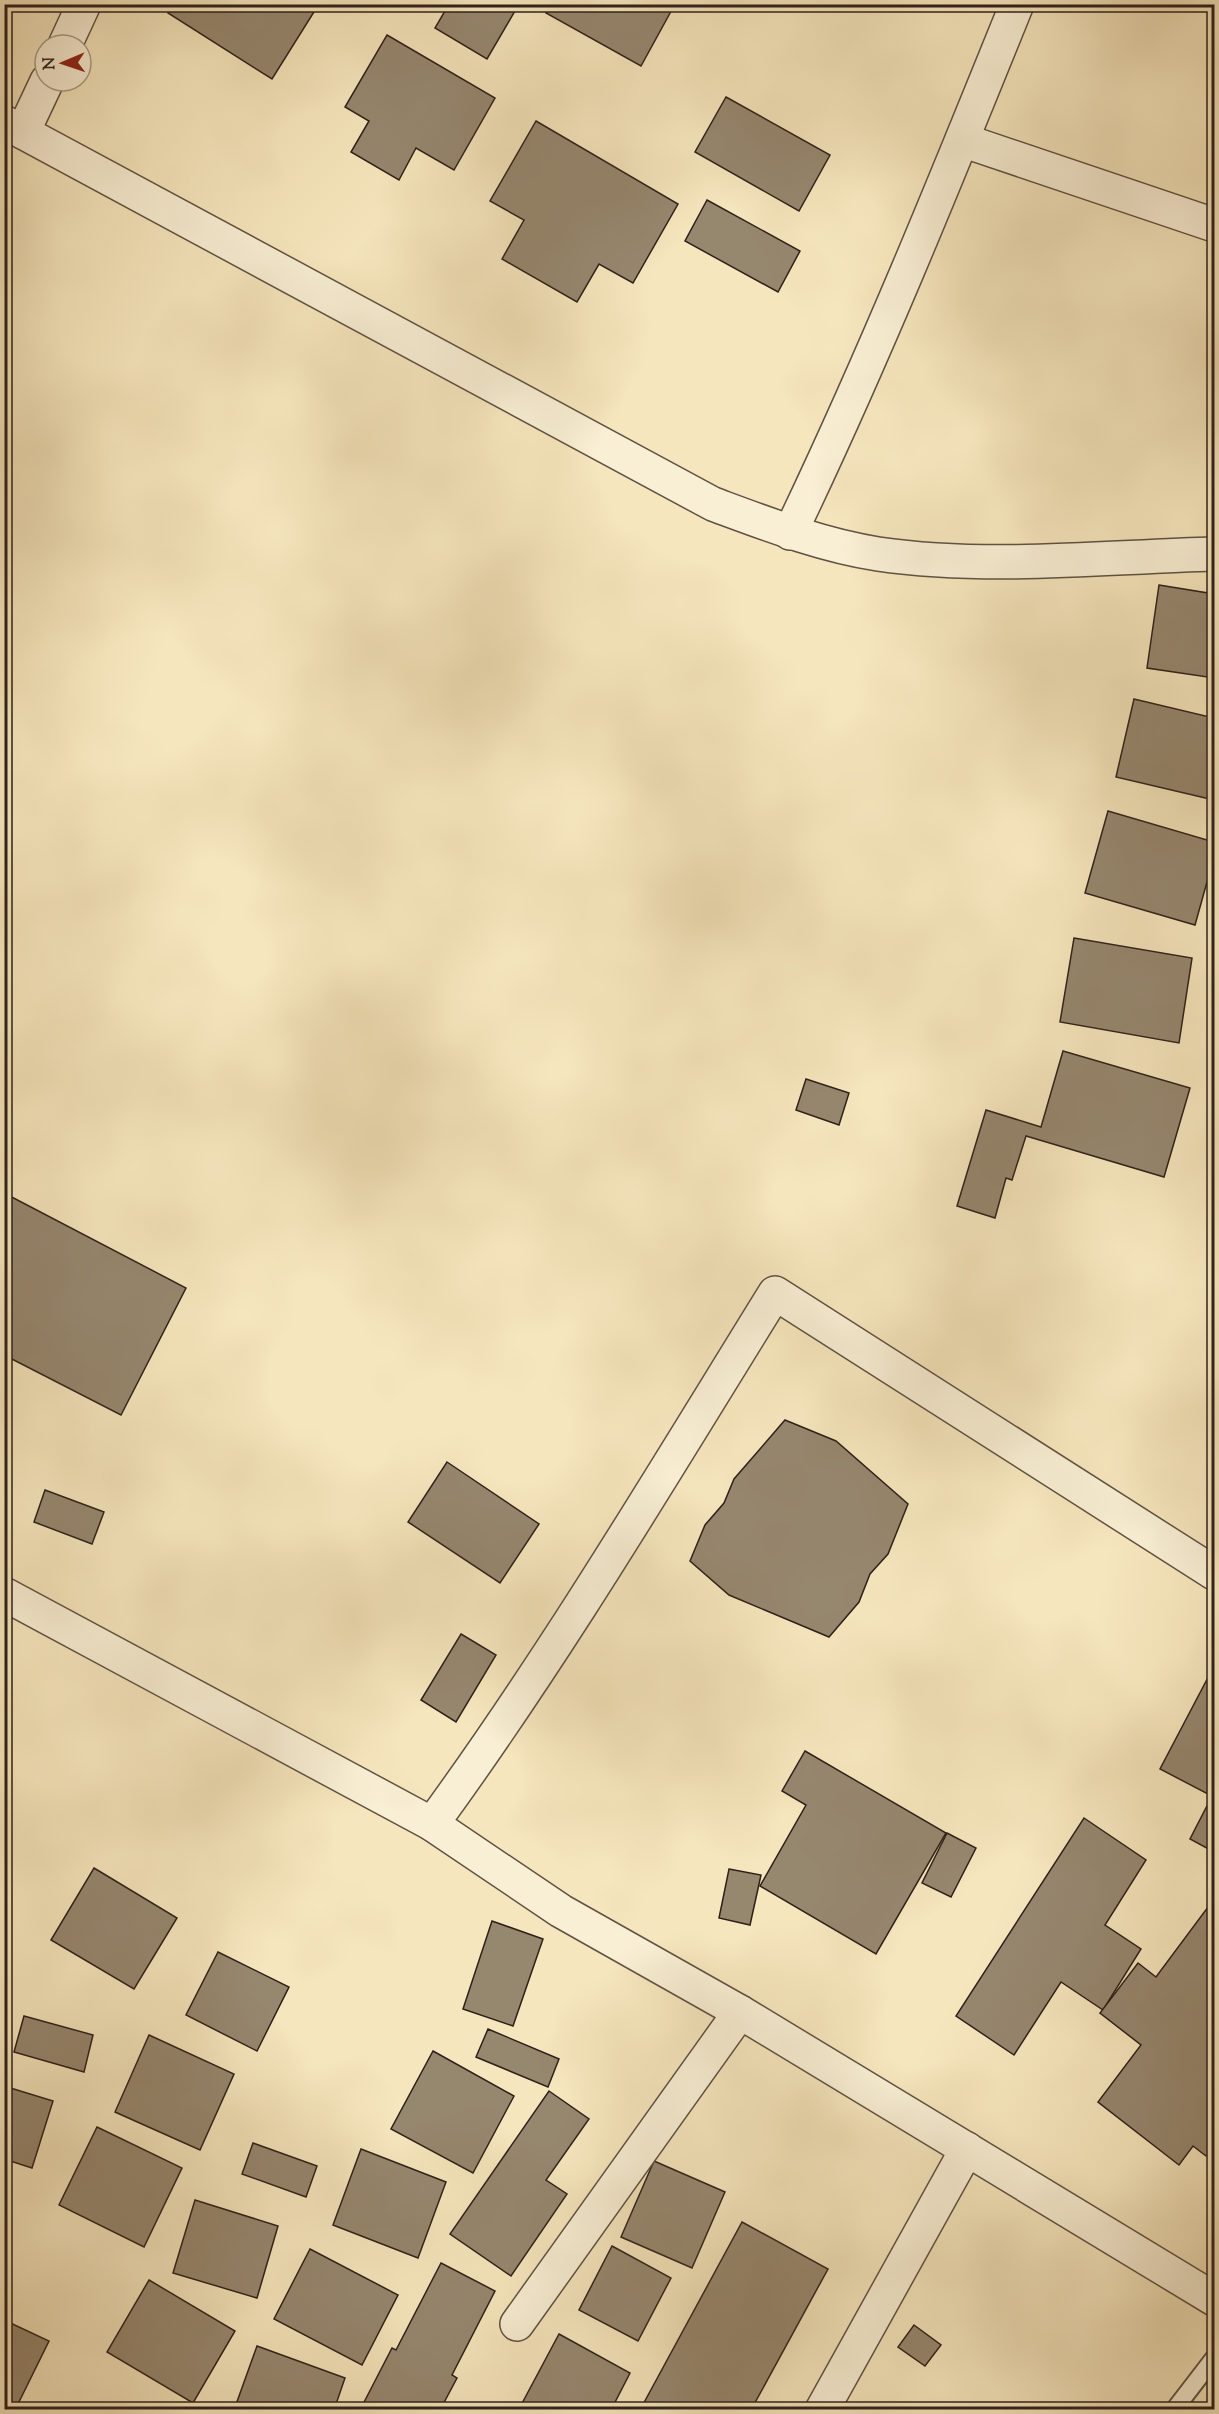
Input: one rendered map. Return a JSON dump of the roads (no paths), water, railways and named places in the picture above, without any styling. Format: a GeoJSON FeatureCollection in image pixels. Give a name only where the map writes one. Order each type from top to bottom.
{"type":"FeatureCollection","features":[{"type":"Feature","properties":{"kind":"street"},"geometry":{"type":"LineString","coordinates":[[71,33],[84,4]]}},
{"type":"Feature","properties":{"kind":"street"},"geometry":{"type":"LineString","coordinates":[[790,533],[827,455],[962,140],[1017,4]]}},
{"type":"Feature","properties":{"kind":"street"},"geometry":{"type":"LineString","coordinates":[[38,93],[14,127],[713,504],[790,533],[877,554],[970,561],[1215,554]]}},
{"type":"Feature","properties":{"kind":"street"},"geometry":{"type":"LineString","coordinates":[[962,140],[1215,225]]}},
{"type":"Feature","properties":{"kind":"street"},"geometry":{"type":"LineString","coordinates":[[432,1824],[498,1732],[554,1646],[776,1293],[1215,1573]]}},
{"type":"Feature","properties":{"kind":"street"},"geometry":{"type":"LineString","coordinates":[[4,1594],[432,1824],[561,1911],[740,2012],[1215,2299]]}},
{"type":"Feature","properties":{"kind":"street"},"geometry":{"type":"LineString","coordinates":[[517,2324],[740,2012]]}},
{"type":"Feature","properties":{"kind":"street"},"geometry":{"type":"LineString","coordinates":[[822,2409],[967,2149]]}},
{"type":"Feature","properties":{"kind":"lane"},"geometry":{"type":"LineString","coordinates":[[1174,2409],[1215,2358]]}}]}
